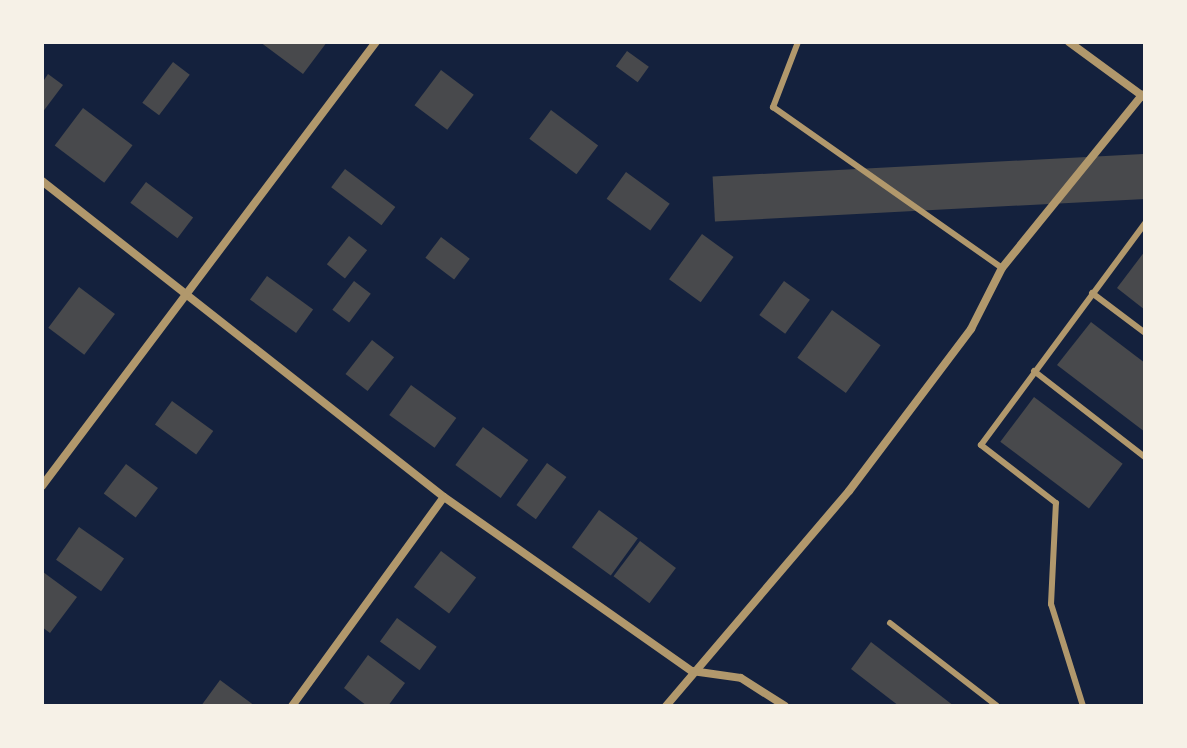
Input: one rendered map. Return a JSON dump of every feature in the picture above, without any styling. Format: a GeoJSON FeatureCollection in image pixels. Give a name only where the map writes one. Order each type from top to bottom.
{"type":"FeatureCollection","features":[{"type":"Feature","properties":{"kind":"street"},"geometry":{"type":"LineString","coordinates":[[42,486],[376,42]]}},
{"type":"Feature","properties":{"kind":"street"},"geometry":{"type":"LineString","coordinates":[[666,706],[692,671],[849,491],[971,329],[1002,268],[1143,96],[1069,42]]}},
{"type":"Feature","properties":{"kind":"street"},"geometry":{"type":"LineString","coordinates":[[42,181],[183,296],[444,497],[692,671],[741,678],[785,706]]}},
{"type":"Feature","properties":{"kind":"street"},"geometry":{"type":"LineString","coordinates":[[292,706],[444,497]]}},
{"type":"Feature","properties":{"kind":"lane"},"geometry":{"type":"LineString","coordinates":[[798,42],[773,107],[1002,268]]}},
{"type":"Feature","properties":{"kind":"lane"},"geometry":{"type":"LineString","coordinates":[[1083,706],[1051,604],[1056,503],[981,445],[1145,223]]}},
{"type":"Feature","properties":{"kind":"lane"},"geometry":{"type":"LineString","coordinates":[[1092,293],[1145,333]]}},
{"type":"Feature","properties":{"kind":"lane"},"geometry":{"type":"LineString","coordinates":[[1034,371],[1145,457]]}},
{"type":"Feature","properties":{"kind":"lane"},"geometry":{"type":"LineString","coordinates":[[890,623],[997,706]]}},
{"type":"Feature","properties":{"kind":"building"},"geometry":{"type":"Polygon","coordinates":[[[260,42],[327,42],[303,74],[260,42]]]}},
{"type":"Feature","properties":{"kind":"building"},"geometry":{"type":"Polygon","coordinates":[[[627,51],[649,67],[638,82],[616,66],[627,51]]]}},
{"type":"Feature","properties":{"kind":"building"},"geometry":{"type":"Polygon","coordinates":[[[173,62],[190,75],[159,115],[142,103],[173,62]]]}},
{"type":"Feature","properties":{"kind":"building"},"geometry":{"type":"Polygon","coordinates":[[[441,70],[474,95],[447,130],[415,105],[441,70]]]}},
{"type":"Feature","properties":{"kind":"building"},"geometry":{"type":"Polygon","coordinates":[[[48,74],[63,85],[42,113],[42,83],[48,74]]]}},
{"type":"Feature","properties":{"kind":"building"},"geometry":{"type":"Polygon","coordinates":[[[83,108],[133,145],[104,183],[55,146],[83,108]]]}},
{"type":"Feature","properties":{"kind":"building"},"geometry":{"type":"Polygon","coordinates":[[[551,110],[598,146],[576,174],[529,139],[551,110]]]}},
{"type":"Feature","properties":{"kind":"building"},"geometry":{"type":"Polygon","coordinates":[[[1143,154],[1145,199],[715,221],[713,177],[1143,154]]]}},
{"type":"Feature","properties":{"kind":"building"},"geometry":{"type":"Polygon","coordinates":[[[345,169],[395,207],[381,225],[331,187],[345,169]]]}},
{"type":"Feature","properties":{"kind":"building"},"geometry":{"type":"Polygon","coordinates":[[[626,172],[670,204],[650,230],[607,199],[626,172]]]}},
{"type":"Feature","properties":{"kind":"building"},"geometry":{"type":"Polygon","coordinates":[[[146,182],[193,218],[177,238],[130,203],[146,182]]]}},
{"type":"Feature","properties":{"kind":"building"},"geometry":{"type":"Polygon","coordinates":[[[702,234],[734,257],[701,302],[669,279],[702,234]]]}},
{"type":"Feature","properties":{"kind":"building"},"geometry":{"type":"Polygon","coordinates":[[[349,236],[367,250],[345,279],[327,264],[349,236]]]}},
{"type":"Feature","properties":{"kind":"building"},"geometry":{"type":"Polygon","coordinates":[[[441,237],[470,259],[454,279],[425,258],[441,237]]]}},
{"type":"Feature","properties":{"kind":"building"},"geometry":{"type":"Polygon","coordinates":[[[1145,251],[1145,310],[1117,288],[1145,251]]]}},
{"type":"Feature","properties":{"kind":"building"},"geometry":{"type":"Polygon","coordinates":[[[267,276],[313,310],[296,333],[250,299],[267,276]]]}},
{"type":"Feature","properties":{"kind":"building"},"geometry":{"type":"Polygon","coordinates":[[[354,281],[371,294],[349,322],[332,310],[354,281]]]}},
{"type":"Feature","properties":{"kind":"building"},"geometry":{"type":"Polygon","coordinates":[[[784,281],[810,300],[785,334],[759,315],[784,281]]]}},
{"type":"Feature","properties":{"kind":"building"},"geometry":{"type":"Polygon","coordinates":[[[79,287],[115,314],[84,355],[48,328],[79,287]]]}},
{"type":"Feature","properties":{"kind":"building"},"geometry":{"type":"Polygon","coordinates":[[[832,310],[881,345],[846,393],[797,358],[832,310]]]}},
{"type":"Feature","properties":{"kind":"building"},"geometry":{"type":"Polygon","coordinates":[[[1091,322],[1145,363],[1145,432],[1057,365],[1091,322]]]}},
{"type":"Feature","properties":{"kind":"building"},"geometry":{"type":"Polygon","coordinates":[[[372,340],[394,357],[368,391],[346,374],[372,340]]]}},
{"type":"Feature","properties":{"kind":"building"},"geometry":{"type":"Polygon","coordinates":[[[411,385],[456,418],[435,448],[389,415],[411,385]]]}},
{"type":"Feature","properties":{"kind":"building"},"geometry":{"type":"Polygon","coordinates":[[[1034,397],[1123,464],[1089,509],[1000,442],[1034,397]]]}},
{"type":"Feature","properties":{"kind":"building"},"geometry":{"type":"Polygon","coordinates":[[[172,401],[213,431],[196,454],[155,424],[172,401]]]}},
{"type":"Feature","properties":{"kind":"building"},"geometry":{"type":"Polygon","coordinates":[[[483,427],[528,460],[501,498],[455,465],[483,427]]]}},
{"type":"Feature","properties":{"kind":"building"},"geometry":{"type":"Polygon","coordinates":[[[547,463],[566,477],[536,519],[516,505],[547,463]]]}},
{"type":"Feature","properties":{"kind":"building"},"geometry":{"type":"Polygon","coordinates":[[[126,464],[158,488],[136,518],[104,494],[126,464]]]}},
{"type":"Feature","properties":{"kind":"building"},"geometry":{"type":"Polygon","coordinates":[[[599,510],[638,538],[611,575],[572,547],[599,510]]]}},
{"type":"Feature","properties":{"kind":"building"},"geometry":{"type":"Polygon","coordinates":[[[79,527],[124,559],[101,591],[56,560],[79,527]]]}},
{"type":"Feature","properties":{"kind":"building"},"geometry":{"type":"Polygon","coordinates":[[[640,541],[676,568],[649,603],[614,576],[640,541]]]}},
{"type":"Feature","properties":{"kind":"building"},"geometry":{"type":"Polygon","coordinates":[[[441,551],[476,577],[449,613],[414,587],[441,551]]]}},
{"type":"Feature","properties":{"kind":"building"},"geometry":{"type":"Polygon","coordinates":[[[43,572],[77,597],[50,633],[42,627],[43,572]]]}},
{"type":"Feature","properties":{"kind":"building"},"geometry":{"type":"Polygon","coordinates":[[[397,618],[437,647],[420,670],[380,641],[397,618]]]}},
{"type":"Feature","properties":{"kind":"building"},"geometry":{"type":"Polygon","coordinates":[[[871,642],[954,706],[899,706],[851,669],[871,642]]]}},
{"type":"Feature","properties":{"kind":"building"},"geometry":{"type":"Polygon","coordinates":[[[368,655],[405,683],[388,706],[367,706],[344,688],[368,655]]]}},
{"type":"Feature","properties":{"kind":"building"},"geometry":{"type":"Polygon","coordinates":[[[220,680],[255,706],[201,706],[220,680]]]}}]}
